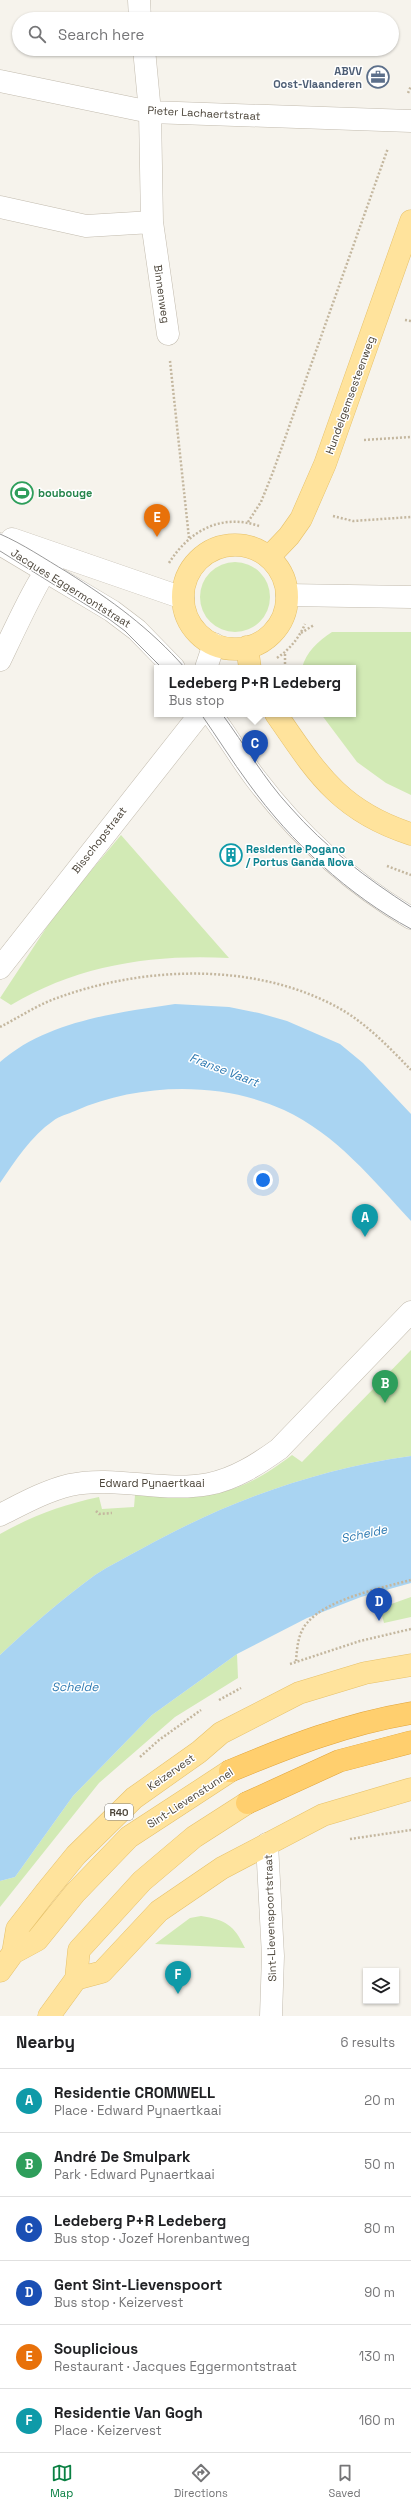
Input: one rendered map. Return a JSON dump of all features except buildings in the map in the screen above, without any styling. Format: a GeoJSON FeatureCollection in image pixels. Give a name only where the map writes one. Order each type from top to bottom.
{"type":"FeatureCollection","features":[{"type":"Feature","properties":{"kind":"highway","name":"Sint-Lievenstunnel"},"geometry":{"type":"LineString","coordinates":[[230,1771],[304,1740],[372,1720],[411,1713]]}},
{"type":"Feature","properties":{"kind":"highway"},"geometry":{"type":"LineString","coordinates":[[247,1803],[339,1761],[411,1742]]}},
{"type":"Feature","properties":{"kind":"main road","name":"Hundelgemsesteenweg"},"geometry":{"type":"LineString","coordinates":[[269,557],[290,536],[306,508],[333,442],[411,221]]}},
{"type":"Feature","properties":{"kind":"main road"},"geometry":{"type":"LineString","coordinates":[[222,546],[247,546],[269,557],[279,568],[285,581],[287,595],[283,618],[249,658],[236,649],[214,644],[200,635],[186,614],[183,598],[185,581],[192,567],[211,550],[222,546]]}},
{"type":"Feature","properties":{"kind":"main road"},"geometry":{"type":"LineString","coordinates":[[278,717],[314,770],[339,796],[367,815],[411,834]]}},
{"type":"Feature","properties":{"kind":"main road","name":"Keizervest"},"geometry":{"type":"LineString","coordinates":[[0,1971],[13,1953],[18,1929],[76,1855],[134,1798],[199,1752],[221,1733],[300,1693],[365,1673],[411,1665]]}},
{"type":"Feature","properties":{"kind":"main road","name":"Sint-Lievenstunnel"},"geometry":{"type":"LineString","coordinates":[[13,1953],[37,1940],[75,1893],[129,1838],[230,1771]]}},
{"type":"Feature","properties":{"kind":"main road"},"geometry":{"type":"LineString","coordinates":[[76,1979],[102,1972],[159,1911],[222,1868],[323,1815],[411,1789]]}},
{"type":"Feature","properties":{"kind":"main road"},"geometry":{"type":"LineString","coordinates":[[49,2016],[76,1979],[78,1950],[142,1881],[194,1837],[247,1803]]}},
{"type":"Feature","properties":{"kind":"street"},"geometry":{"type":"LineString","coordinates":[[139,0],[140,12]]}},
{"type":"Feature","properties":{"kind":"street","name":"Binnenweg"},"geometry":{"type":"LineString","coordinates":[[145,56],[150,112],[152,222],[168,334]]}},
{"type":"Feature","properties":{"kind":"street","name":"Pieter Lachaertstraat"},"geometry":{"type":"LineString","coordinates":[[0,81],[150,112],[405,121]]}},
{"type":"Feature","properties":{"kind":"street"},"geometry":{"type":"LineString","coordinates":[[0,207],[86,226],[152,222]]}},
{"type":"Feature","properties":{"kind":"street","name":"Jacques Eggermontstraat"},"geometry":{"type":"LineString","coordinates":[[0,535],[53,564],[137,630],[171,665]]}},
{"type":"Feature","properties":{"kind":"street","name":"Jacques Eggermontstraat"},"geometry":{"type":"LineString","coordinates":[[0,544],[53,564],[183,598]]}},
{"type":"Feature","properties":{"kind":"street"},"geometry":{"type":"LineString","coordinates":[[0,660],[53,564]]}},
{"type":"Feature","properties":{"kind":"street"},"geometry":{"type":"LineString","coordinates":[[287,595],[411,597]]}},
{"type":"Feature","properties":{"kind":"street"},"geometry":{"type":"LineString","coordinates":[[207,665],[214,644]]}},
{"type":"Feature","properties":{"kind":"street","name":"Bisschopstraat"},"geometry":{"type":"LineString","coordinates":[[0,968],[198,717]]}},
{"type":"Feature","properties":{"kind":"street"},"geometry":{"type":"LineString","coordinates":[[213,717],[255,778],[288,817],[349,876],[411,918]]}},
{"type":"Feature","properties":{"kind":"street","name":"Edward Pynaertkaai"},"geometry":{"type":"LineString","coordinates":[[0,1515],[42,1495],[70,1485],[103,1482],[182,1486],[209,1484],[236,1475],[259,1463],[279,1448],[411,1312]]}},
{"type":"Feature","properties":{"kind":"street","name":"Sint-Lievenspoortstraat"},"geometry":{"type":"LineString","coordinates":[[267,1844],[273,1956],[271,2016]]}},
{"type":"Feature","properties":{"kind":"path"},"geometry":{"type":"LineString","coordinates":[[248,522],[261,502],[405,121],[411,87]]}},
{"type":"Feature","properties":{"kind":"path","name":"Binnenweg"},"geometry":{"type":"LineString","coordinates":[[168,334],[189,538]]}},
{"type":"Feature","properties":{"kind":"path"},"geometry":{"type":"LineString","coordinates":[[333,442],[411,437]]}},
{"type":"Feature","properties":{"kind":"path"},"geometry":{"type":"LineString","coordinates":[[306,508],[353,521],[411,517]]}},
{"type":"Feature","properties":{"kind":"path"},"geometry":{"type":"LineString","coordinates":[[285,665],[286,652]]}},
{"type":"Feature","properties":{"kind":"path"},"geometry":{"type":"LineString","coordinates":[[0,1028],[56,998],[107,984],[165,974],[232,975],[284,986],[337,1007],[381,1040],[411,1070]]}},
{"type":"Feature","properties":{"kind":"path"},"geometry":{"type":"LineString","coordinates":[[411,1580],[359,1595],[316,1614],[306,1624],[301,1632],[297,1648],[296,1661],[360,1641],[411,1629]]}},
{"type":"Feature","properties":{"kind":"green space"},"geometry":{"type":"Polygon","coordinates":[[[235,562],[254,568],[264,578],[270,597],[264,616],[254,626],[235,632],[216,626],[206,616],[200,597],[206,578],[216,568],[235,562]]]}},
{"type":"Feature","properties":{"kind":"green space"},"geometry":{"type":"Polygon","coordinates":[[[332,632],[411,632],[411,795],[386,783],[357,762],[323,717],[356,717],[356,665],[303,665],[306,657],[313,647],[332,632]]]}},
{"type":"Feature","properties":{"kind":"green space"},"geometry":{"type":"Polygon","coordinates":[[[121,835],[229,958],[172,958],[116,965],[89,971],[62,980],[36,991],[11,1005],[0,998],[58,910],[121,835]]]}},
{"type":"Feature","properties":{"kind":"green space"},"geometry":{"type":"Polygon","coordinates":[[[411,1350],[411,1456],[341,1469],[306,1479],[239,1502],[174,1531],[95,1575],[46,1614],[0,1655],[0,1534],[37,1516],[60,1507],[86,1500],[99,1497],[102,1509],[134,1507],[135,1495],[200,1496],[218,1493],[253,1481],[292,1455],[302,1462],[411,1350]]]}},
{"type":"Feature","properties":{"kind":"green space"},"geometry":{"type":"Polygon","coordinates":[[[411,1597],[411,1617],[384,1623],[380,1608],[411,1597]]]}},
{"type":"Feature","properties":{"kind":"green space"},"geometry":{"type":"Polygon","coordinates":[[[237,1654],[238,1678],[175,1717],[99,1783],[0,1907],[0,1881],[15,1877],[73,1796],[152,1715],[237,1654]]]}},
{"type":"Feature","properties":{"kind":"green space"},"geometry":{"type":"Polygon","coordinates":[[[201,1916],[217,1919],[228,1925],[237,1934],[245,1948],[155,1944],[190,1918],[201,1916]]]}},
{"type":"Feature","properties":{"kind":"water","name":"Franse Vaart"},"geometry":{"type":"Polygon","coordinates":[[[175,1004],[229,1007],[259,1013],[287,1021],[340,1044],[363,1063],[411,1114],[411,1221],[353,1159],[303,1120],[284,1110],[260,1101],[234,1094],[207,1090],[180,1089],[125,1095],[99,1102],[61,1116],[45,1127],[31,1141],[0,1183],[0,1062],[19,1048],[60,1028],[106,1015],[175,1004]]]}},
{"type":"Feature","properties":{"kind":"water","name":"Schelde"},"geometry":{"type":"Polygon","coordinates":[[[411,1456],[411,1583],[361,1597],[307,1618],[237,1654],[152,1715],[73,1796],[15,1877],[0,1881],[0,1655],[46,1614],[95,1575],[174,1531],[239,1502],[306,1479],[341,1469],[411,1456]]]}},
{"type":"Feature","properties":{"kind":"tram line"},"geometry":{"type":"LineString","coordinates":[[0,534],[26,547],[99,593],[144,627],[182,665]]}},
{"type":"Feature","properties":{"kind":"tram line"},"geometry":{"type":"LineString","coordinates":[[0,551],[109,619],[125,631],[159,665]]}},
{"type":"Feature","properties":{"kind":"tram line"},"geometry":{"type":"LineString","coordinates":[[203,717],[265,805],[302,846],[322,866],[365,900],[411,929]]}},
{"type":"Feature","properties":{"kind":"tram line"},"geometry":{"type":"LineString","coordinates":[[224,717],[272,785],[303,822],[332,849],[362,873],[411,907]]}},
{"type":"Feature","properties":{"kind":"place","name":"ABVV Oost-Vlaanderen"},"geometry":{"type":"Point","coordinates":[378,77]}},
{"type":"Feature","properties":{"kind":"place","name":"boubouge"},"geometry":{"type":"Point","coordinates":[22,493]}},
{"type":"Feature","properties":{"kind":"place","name":"Souplicious"},"geometry":{"type":"Point","coordinates":[157,537]}},
{"type":"Feature","properties":{"kind":"place","name":"Ledeberg P+R Ledeberg"},"geometry":{"type":"Point","coordinates":[255,763]}},
{"type":"Feature","properties":{"kind":"place","name":"Residentie Pogano / Portus Ganda Nova"},"geometry":{"type":"Point","coordinates":[231,855]}},
{"type":"Feature","properties":{"kind":"place","name":"Residentie CROMWELL"},"geometry":{"type":"Point","coordinates":[365,1237]}},
{"type":"Feature","properties":{"kind":"place","name":"André De Smulpark"},"geometry":{"type":"Point","coordinates":[385,1403]}},
{"type":"Feature","properties":{"kind":"place","name":"Gent Sint-Lievenspoort"},"geometry":{"type":"Point","coordinates":[379,1621]}},
{"type":"Feature","properties":{"kind":"place","name":"Residentie Van Gogh"},"geometry":{"type":"Point","coordinates":[178,1994]}}]}
